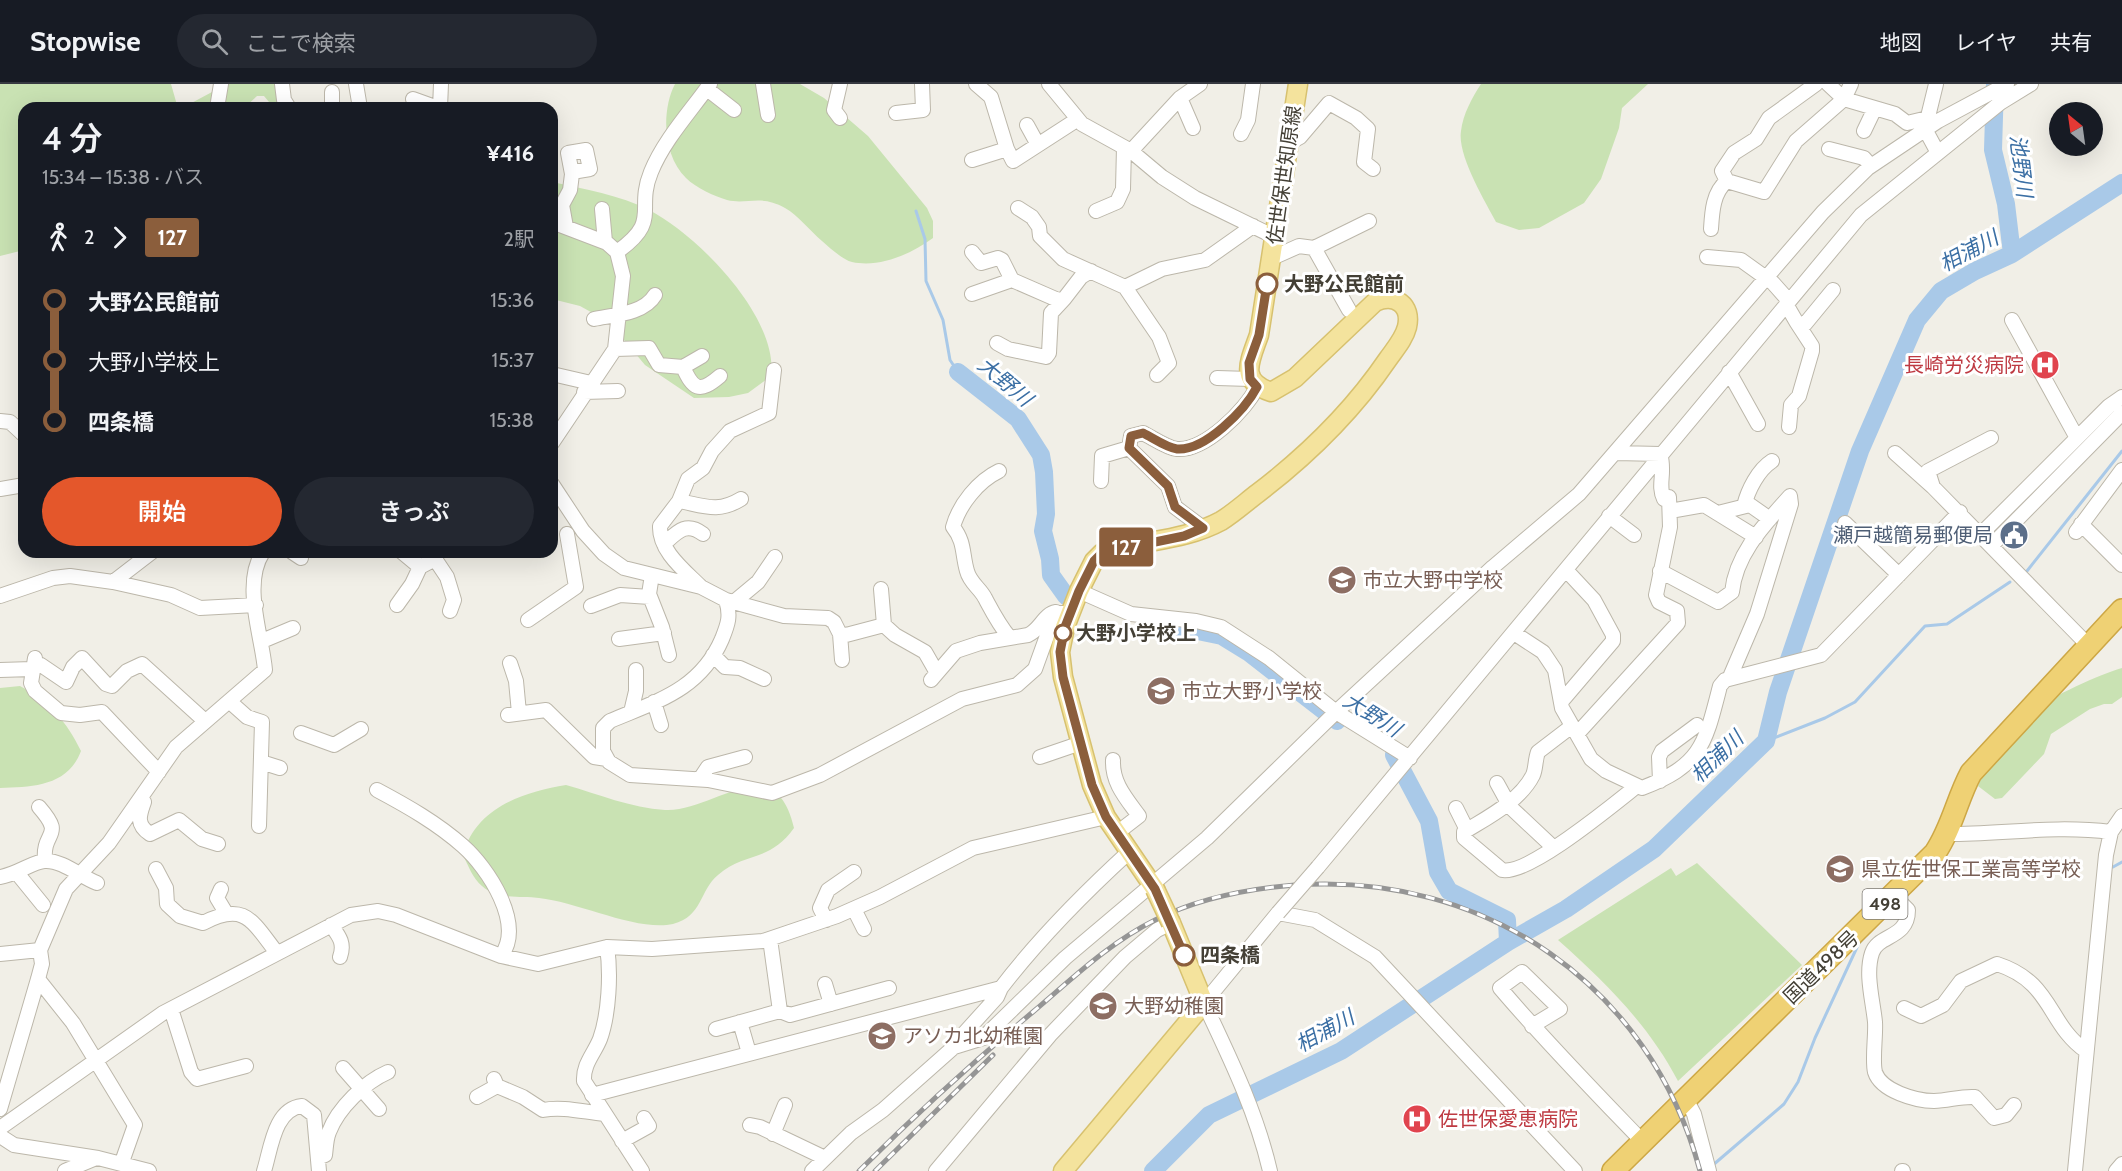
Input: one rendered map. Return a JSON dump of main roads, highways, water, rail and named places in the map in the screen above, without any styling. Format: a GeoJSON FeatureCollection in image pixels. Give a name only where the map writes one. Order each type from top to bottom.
{"type":"FeatureCollection","features":[{"type":"Feature","properties":{"kind":"highway","name":"国道498号"},"geometry":{"type":"LineString","coordinates":[[1613,1171],[1685,1097],[1894,896],[1935,853],[1948,834],[1960,794],[1971,773],[2122,610]]}},
{"type":"Feature","properties":{"kind":"main road","name":"佐世保世知原線"},"geometry":{"type":"LineString","coordinates":[[1063,1171],[1204,1003],[1154,888],[1106,817],[1092,785],[1060,652],[1065,613],[1094,561],[1102,553],[1184,536],[1222,520],[1296,464],[1333,429],[1372,382],[1405,334],[1409,319],[1404,306],[1398,300],[1386,297],[1375,302],[1295,378],[1271,392],[1253,383],[1249,363],[1259,335],[1298,84]]}},
{"type":"Feature","properties":{"kind":"waterway","name":"池野川"},"geometry":{"type":"LineString","coordinates":[[1995,84],[1993,150],[2006,204],[2012,254]]}},
{"type":"Feature","properties":{"kind":"waterway","name":"相浦川"},"geometry":{"type":"LineString","coordinates":[[1153,1171],[1209,1115],[1341,1051],[1508,942],[1566,909],[1654,849],[1766,741],[1778,692],[1860,451],[1917,320],[1941,291],[1975,271],[2012,254],[2122,183]]}},
{"type":"Feature","properties":{"kind":"waterway"},"geometry":{"type":"LineString","coordinates":[[916,211],[925,239],[926,281],[943,320],[950,360],[958,372]]}},
{"type":"Feature","properties":{"kind":"waterway","name":"大野川"},"geometry":{"type":"LineString","coordinates":[[958,372],[1018,419],[1041,455],[1046,514],[1043,531],[1050,559],[1051,575],[1066,596]]}},
{"type":"Feature","properties":{"kind":"waterway"},"geometry":{"type":"LineString","coordinates":[[2027,571],[2122,451]]}},
{"type":"Feature","properties":{"kind":"waterway"},"geometry":{"type":"LineString","coordinates":[[1766,741],[1825,718],[1855,702],[1925,626],[1947,624],[2010,582]]}},
{"type":"Feature","properties":{"kind":"waterway","name":"大野川"},"geometry":{"type":"LineString","coordinates":[[1154,622],[1222,636],[1248,652],[1337,721]]}},
{"type":"Feature","properties":{"kind":"waterway","name":"大野川"},"geometry":{"type":"LineString","coordinates":[[1394,755],[1429,821],[1438,872],[1449,891],[1507,920],[1508,942]]}},
{"type":"Feature","properties":{"kind":"waterway"},"geometry":{"type":"LineString","coordinates":[[2113,867],[2122,862]]}},
{"type":"Feature","properties":{"kind":"waterway"},"geometry":{"type":"LineString","coordinates":[[1713,1165],[1784,1104],[1798,1082],[1815,1038],[1859,943],[1867,934]]}},
{"type":"Feature","properties":{"kind":"railway"},"geometry":{"type":"LineString","coordinates":[[859,1171],[989,1050],[1077,974],[1122,939],[1172,912],[1206,900],[1241,892],[1295,885],[1365,886],[1431,898],[1493,921],[1550,953],[1600,995],[1642,1046],[1676,1105],[1700,1171]]}},
{"type":"Feature","properties":{"kind":"railway"},"geometry":{"type":"LineString","coordinates":[[875,1171],[993,1055]]}},
{"type":"Feature","properties":{"kind":"place","name":"大野公民館前"},"geometry":{"type":"Point","coordinates":[1267,284]}},
{"type":"Feature","properties":{"kind":"place","name":"長崎労災病院"},"geometry":{"type":"Point","coordinates":[2045,365]}},
{"type":"Feature","properties":{"kind":"place","name":"瀬戸越簡易郵便局"},"geometry":{"type":"Point","coordinates":[2014,535]}},
{"type":"Feature","properties":{"kind":"place","name":"市立大野中学校"},"geometry":{"type":"Point","coordinates":[1342,580]}},
{"type":"Feature","properties":{"kind":"place","name":"大野小学校上"},"geometry":{"type":"Point","coordinates":[1063,633]}},
{"type":"Feature","properties":{"kind":"place","name":"市立大野小学校"},"geometry":{"type":"Point","coordinates":[1161,691]}},
{"type":"Feature","properties":{"kind":"place","name":"県立佐世保工業高等学校"},"geometry":{"type":"Point","coordinates":[1840,869]}},
{"type":"Feature","properties":{"kind":"place","name":"四条橋"},"geometry":{"type":"Point","coordinates":[1184,955]}},
{"type":"Feature","properties":{"kind":"place","name":"大野幼稚園"},"geometry":{"type":"Point","coordinates":[1103,1006]}},
{"type":"Feature","properties":{"kind":"place","name":"アソカ北幼稚園"},"geometry":{"type":"Point","coordinates":[882,1036]}},
{"type":"Feature","properties":{"kind":"place","name":"佐世保愛恵病院"},"geometry":{"type":"Point","coordinates":[1417,1119]}}]}
